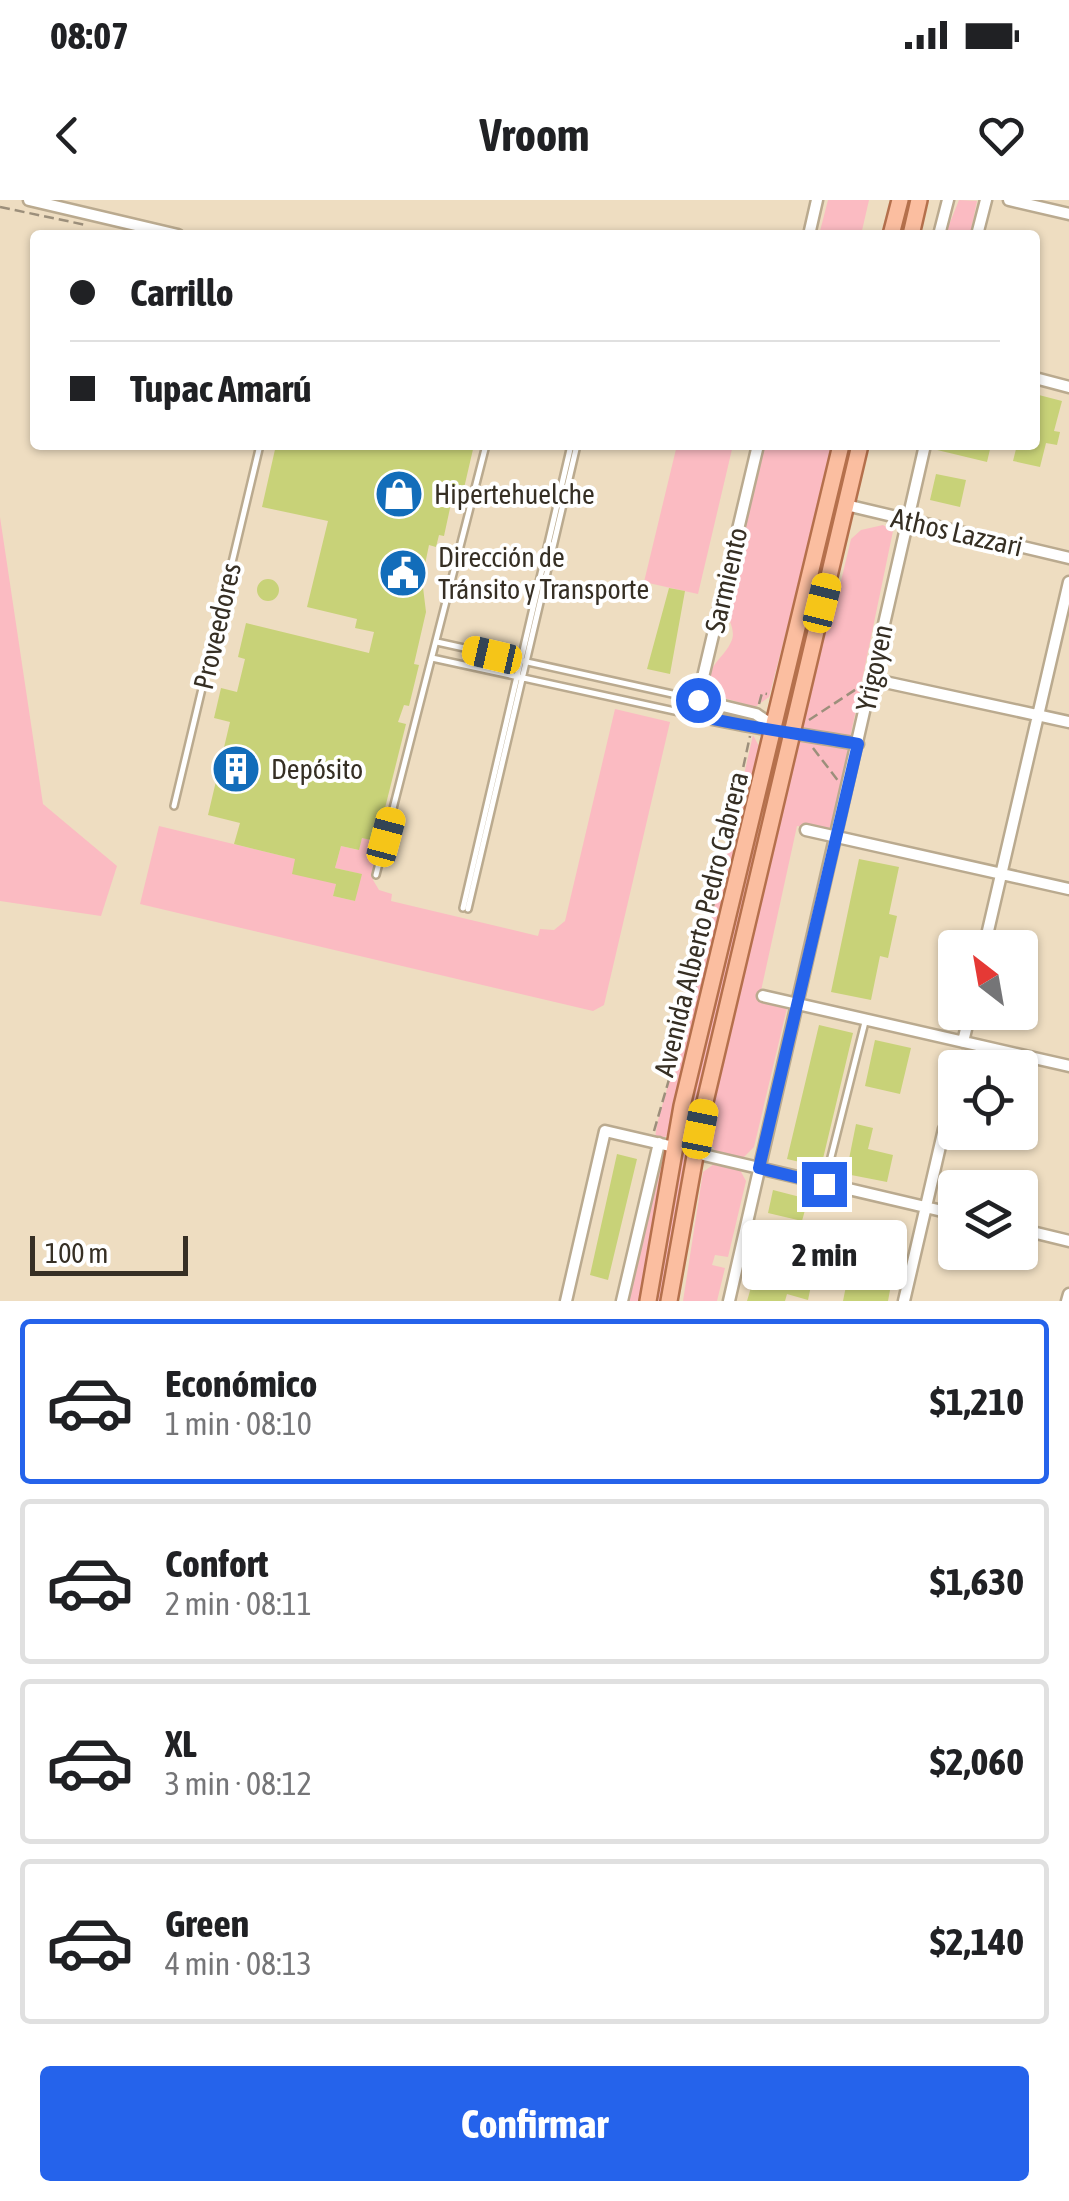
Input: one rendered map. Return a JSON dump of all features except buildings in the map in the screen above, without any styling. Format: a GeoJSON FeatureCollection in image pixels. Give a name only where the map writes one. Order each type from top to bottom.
{"type":"FeatureCollection","features":[{"type":"Feature","properties":{"kind":"main road"},"geometry":{"type":"LineString","coordinates":[[893,230],[900,200]]}},
{"type":"Feature","properties":{"kind":"main road"},"geometry":{"type":"LineString","coordinates":[[911,230],[919,200]]}},
{"type":"Feature","properties":{"kind":"main road","name":"Avenida Alberto Pedro Cabrera"},"geometry":{"type":"LineString","coordinates":[[648,1301],[662,1144],[790,731],[782,698],[841,450]]}},
{"type":"Feature","properties":{"kind":"main road","name":"Avenida Alberto Pedro Cabrera"},"geometry":{"type":"LineString","coordinates":[[669,1301],[695,1153],[790,731],[859,450]]}},
{"type":"Feature","properties":{"kind":"street"},"geometry":{"type":"LineString","coordinates":[[29,200],[157,230]]}},
{"type":"Feature","properties":{"kind":"street"},"geometry":{"type":"LineString","coordinates":[[810,230],[817,200]]}},
{"type":"Feature","properties":{"kind":"street"},"geometry":{"type":"LineString","coordinates":[[940,230],[948,200]]}},
{"type":"Feature","properties":{"kind":"street"},"geometry":{"type":"LineString","coordinates":[[978,230],[986,200]]}},
{"type":"Feature","properties":{"kind":"street"},"geometry":{"type":"LineString","coordinates":[[1009,200],[1069,214]]}},
{"type":"Feature","properties":{"kind":"street"},"geometry":{"type":"LineString","coordinates":[[1040,379],[1069,386]]}},
{"type":"Feature","properties":{"kind":"street","name":"Sarmiento"},"geometry":{"type":"LineString","coordinates":[[694,715],[757,450]]}},
{"type":"Feature","properties":{"kind":"street","name":"Yrigoyen"},"geometry":{"type":"LineString","coordinates":[[729,1301],[925,450]]}},
{"type":"Feature","properties":{"kind":"street","name":"Athos Lazzari"},"geometry":{"type":"LineString","coordinates":[[846,505],[1069,558]]}},
{"type":"Feature","properties":{"kind":"street"},"geometry":{"type":"LineString","coordinates":[[988,930],[1069,582]]}},
{"type":"Feature","properties":{"kind":"street"},"geometry":{"type":"LineString","coordinates":[[871,679],[1069,722]]}},
{"type":"Feature","properties":{"kind":"street"},"geometry":{"type":"LineString","coordinates":[[698,700],[756,714],[790,731]]}},
{"type":"Feature","properties":{"kind":"street"},"geometry":{"type":"LineString","coordinates":[[694,715],[752,729],[790,731],[858,744]]}},
{"type":"Feature","properties":{"kind":"street"},"geometry":{"type":"LineString","coordinates":[[806,830],[1069,889]]}},
{"type":"Feature","properties":{"kind":"street"},"geometry":{"type":"LineString","coordinates":[[763,996],[1069,1066]]}},
{"type":"Feature","properties":{"kind":"street"},"geometry":{"type":"LineString","coordinates":[[963,1042],[966,1030]]}},
{"type":"Feature","properties":{"kind":"street"},"geometry":{"type":"LineString","coordinates":[[566,1301],[605,1132],[662,1144],[622,1301]]}},
{"type":"Feature","properties":{"kind":"street"},"geometry":{"type":"LineString","coordinates":[[904,1301],[939,1150]]}},
{"type":"Feature","properties":{"kind":"street"},"geometry":{"type":"LineString","coordinates":[[695,1153],[938,1210]]}},
{"type":"Feature","properties":{"kind":"street"},"geometry":{"type":"LineString","coordinates":[[1038,1234],[1069,1241]]}},
{"type":"Feature","properties":{"kind":"lane","name":"Proveedores"},"geometry":{"type":"LineString","coordinates":[[174,806],[259,450]]}},
{"type":"Feature","properties":{"kind":"lane"},"geometry":{"type":"LineString","coordinates":[[376,874],[485,450]]}},
{"type":"Feature","properties":{"kind":"lane"},"geometry":{"type":"LineString","coordinates":[[465,908],[573,450]]}},
{"type":"Feature","properties":{"kind":"lane"},"geometry":{"type":"LineString","coordinates":[[436,642],[698,700]]}},
{"type":"Feature","properties":{"kind":"lane"},"geometry":{"type":"LineString","coordinates":[[432,658],[694,715]]}},
{"type":"Feature","properties":{"kind":"lane"},"geometry":{"type":"LineString","coordinates":[[824,1184],[865,1020]]}},
{"type":"Feature","properties":{"kind":"path"},"geometry":{"type":"LineString","coordinates":[[0,207],[86,225]]}},
{"type":"Feature","properties":{"kind":"path"},"geometry":{"type":"LineString","coordinates":[[847,793],[790,731],[871,679]]}},
{"type":"Feature","properties":{"kind":"path"},"geometry":{"type":"LineString","coordinates":[[756,714],[762,693],[782,698]]}},
{"type":"Feature","properties":{"kind":"path"},"geometry":{"type":"LineString","coordinates":[[662,1144],[752,729]]}},
{"type":"Feature","properties":{"kind":"shaded area"},"geometry":{"type":"Polygon","coordinates":[[[828,200],[869,200],[862,230],[820,230],[828,200]]]}},
{"type":"Feature","properties":{"kind":"shaded area"},"geometry":{"type":"Polygon","coordinates":[[[959,200],[977,201],[971,230],[947,230],[959,200]]]}},
{"type":"Feature","properties":{"kind":"shaded area"},"geometry":{"type":"Polygon","coordinates":[[[676,450],[732,450],[698,594],[644,582],[676,450]]]}},
{"type":"Feature","properties":{"kind":"shaded area"},"geometry":{"type":"Polygon","coordinates":[[[763,450],[834,450],[769,697],[755,707],[714,695],[711,685],[712,670],[733,638],[727,608],[763,450]]]}},
{"type":"Feature","properties":{"kind":"shaded area"},"geometry":{"type":"Polygon","coordinates":[[[848,450],[850,472],[794,703],[786,701],[848,450]]]}},
{"type":"Feature","properties":{"kind":"shaded area"},"geometry":{"type":"Polygon","coordinates":[[[0,517],[43,804],[117,866],[101,916],[0,901],[0,517]]]}},
{"type":"Feature","properties":{"kind":"shaded area"},"geometry":{"type":"Polygon","coordinates":[[[883,525],[893,531],[832,825],[826,830],[797,826],[759,1000],[787,1008],[754,1147],[743,1158],[716,1152],[710,1142],[715,1099],[821,638],[836,602],[851,539],[861,530],[883,525]]]}},
{"type":"Feature","properties":{"kind":"shaded area"},"geometry":{"type":"Polygon","coordinates":[[[615,709],[670,722],[604,1005],[593,1011],[140,904],[159,826],[295,859],[336,884],[333,896],[355,901],[361,874],[335,868],[341,846],[358,850],[362,838],[371,840],[374,831],[383,833],[373,880],[379,890],[392,894],[391,901],[538,936],[540,929],[554,930],[565,921],[615,709]]]}},
{"type":"Feature","properties":{"kind":"shaded area"},"geometry":{"type":"Polygon","coordinates":[[[753,735],[762,752],[670,1133],[662,1139],[655,1137],[658,1120],[694,995],[753,735]]]}},
{"type":"Feature","properties":{"kind":"shaded area"},"geometry":{"type":"Polygon","coordinates":[[[777,741],[663,1301],[654,1301],[689,1111],[777,741]]]}},
{"type":"Feature","properties":{"kind":"shaded area"},"geometry":{"type":"Polygon","coordinates":[[[663,1151],[666,1157],[641,1301],[628,1301],[663,1151]]]}},
{"type":"Feature","properties":{"kind":"shaded area"},"geometry":{"type":"Polygon","coordinates":[[[714,1164],[740,1170],[746,1181],[728,1257],[715,1255],[712,1265],[725,1268],[717,1301],[683,1301],[703,1172],[714,1164]]]}},
{"type":"Feature","properties":{"kind":"place","name":"Hipertehuelche"},"geometry":{"type":"Point","coordinates":[399,494]}},
{"type":"Feature","properties":{"kind":"place","name":"Dirección de Tránsito y Transporte"},"geometry":{"type":"Point","coordinates":[403,573]}},
{"type":"Feature","properties":{"kind":"place","name":"Depósito"},"geometry":{"type":"Point","coordinates":[236,769]}},
{"type":"Feature","properties":{"kind":"route"},"geometry":{"type":"LineString","coordinates":[[698,700],[694,715],[757,730],[775,728],[858,744],[759,1168],[824,1184]]}}]}
